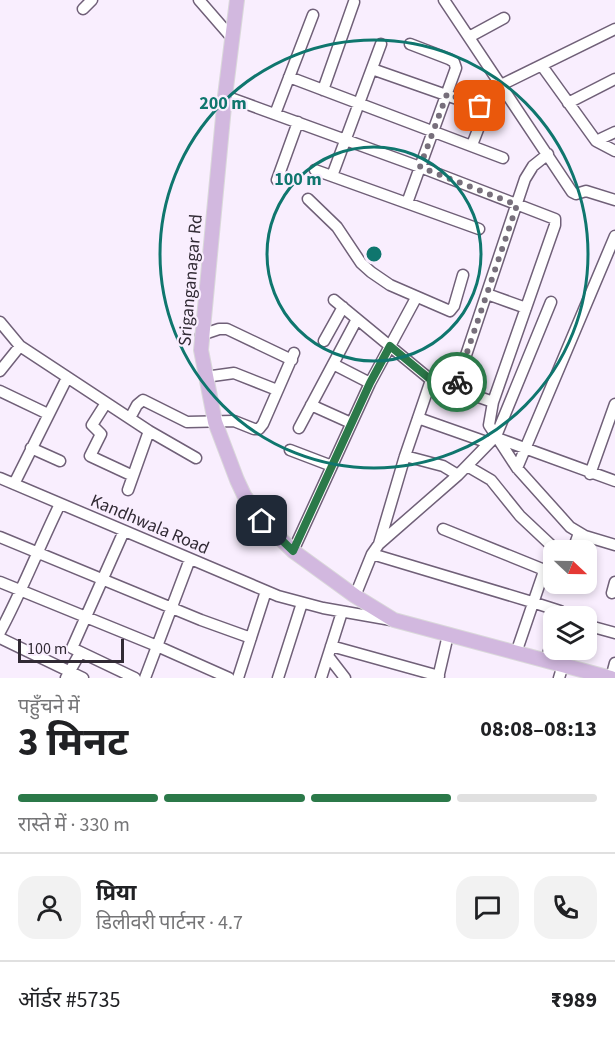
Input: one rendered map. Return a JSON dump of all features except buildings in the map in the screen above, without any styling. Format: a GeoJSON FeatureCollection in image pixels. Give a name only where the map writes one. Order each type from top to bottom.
{"type":"FeatureCollection","features":[{"type":"Feature","properties":{"kind":"main road","name":"Sriganganagar Rd"},"geometry":{"type":"LineString","coordinates":[[237,0],[201,335],[205,377],[215,422],[244,495],[262,521],[293,551],[355,596],[394,620],[546,661],[561,672],[607,678]]}},
{"type":"Feature","properties":{"kind":"street"},"geometry":{"type":"LineString","coordinates":[[83,9],[92,0]]}},
{"type":"Feature","properties":{"kind":"street"},"geometry":{"type":"LineString","coordinates":[[199,0],[232,38]]}},
{"type":"Feature","properties":{"kind":"street"},"geometry":{"type":"LineString","coordinates":[[444,0],[572,192],[576,194],[586,191],[615,200]]}},
{"type":"Feature","properties":{"kind":"street"},"geometry":{"type":"LineString","coordinates":[[323,90],[354,2]]}},
{"type":"Feature","properties":{"kind":"street"},"geometry":{"type":"LineString","coordinates":[[274,114],[313,15]]}},
{"type":"Feature","properties":{"kind":"street"},"geometry":{"type":"LineString","coordinates":[[469,37],[504,18]]}},
{"type":"Feature","properties":{"kind":"street"},"geometry":{"type":"LineString","coordinates":[[501,85],[615,29]]}},
{"type":"Feature","properties":{"kind":"street"},"geometry":{"type":"LineString","coordinates":[[333,176],[381,44]]}},
{"type":"Feature","properties":{"kind":"street"},"geometry":{"type":"LineString","coordinates":[[407,203],[456,65],[449,59],[410,44]]}},
{"type":"Feature","properties":{"kind":"street"},"geometry":{"type":"LineString","coordinates":[[542,66],[596,141],[615,151]]}},
{"type":"Feature","properties":{"kind":"street"},"geometry":{"type":"LineString","coordinates":[[372,69],[480,106],[485,110],[472,144]]}},
{"type":"Feature","properties":{"kind":"street"},"geometry":{"type":"LineString","coordinates":[[289,77],[472,144],[503,158]]}},
{"type":"Feature","properties":{"kind":"street"},"geometry":{"type":"LineString","coordinates":[[568,103],[615,79]]}},
{"type":"Feature","properties":{"kind":"street"},"geometry":{"type":"LineString","coordinates":[[225,96],[551,217],[555,222],[493,402],[489,421],[494,439],[570,527],[579,533],[615,545]]}},
{"type":"Feature","properties":{"kind":"street"},"geometry":{"type":"LineString","coordinates":[[277,180],[298,123]]}},
{"type":"Feature","properties":{"kind":"street"},"geometry":{"type":"LineString","coordinates":[[596,141],[615,132]]}},
{"type":"Feature","properties":{"kind":"street"},"geometry":{"type":"LineString","coordinates":[[455,388],[530,170],[548,154]]}},
{"type":"Feature","properties":{"kind":"street"},"geometry":{"type":"LineString","coordinates":[[315,170],[479,229]]}},
{"type":"Feature","properties":{"kind":"street"},"geometry":{"type":"LineString","coordinates":[[308,199],[337,227],[366,268],[381,280],[416,298],[450,311],[454,306],[463,275]]}},
{"type":"Feature","properties":{"kind":"street"},"geometry":{"type":"LineString","coordinates":[[517,468],[610,262],[615,236]]}},
{"type":"Feature","properties":{"kind":"street"},"geometry":{"type":"LineString","coordinates":[[486,294],[526,308]]}},
{"type":"Feature","properties":{"kind":"street"},"geometry":{"type":"LineString","coordinates":[[293,551],[370,383],[416,298]]}},
{"type":"Feature","properties":{"kind":"street"},"geometry":{"type":"LineString","coordinates":[[334,300],[431,380],[493,402]]}},
{"type":"Feature","properties":{"kind":"street"},"geometry":{"type":"LineString","coordinates":[[355,596],[372,554],[379,544],[458,475],[494,439],[551,302]]}},
{"type":"Feature","properties":{"kind":"street"},"geometry":{"type":"LineString","coordinates":[[324,340],[343,307]]}},
{"type":"Feature","properties":{"kind":"street"},"geometry":{"type":"LineString","coordinates":[[299,428],[357,319]]}},
{"type":"Feature","properties":{"kind":"street"},"geometry":{"type":"LineString","coordinates":[[0,322],[20,346],[149,431],[196,458]]}},
{"type":"Feature","properties":{"kind":"street"},"geometry":{"type":"LineString","coordinates":[[130,418],[137,405],[143,400],[187,422],[234,421],[259,429],[293,356],[227,329],[201,335]]}},
{"type":"Feature","properties":{"kind":"street"},"geometry":{"type":"LineString","coordinates":[[0,371],[20,346]]}},
{"type":"Feature","properties":{"kind":"street"},"geometry":{"type":"LineString","coordinates":[[333,364],[370,383]]}},
{"type":"Feature","properties":{"kind":"street"},"geometry":{"type":"LineString","coordinates":[[205,377],[234,373],[278,390]]}},
{"type":"Feature","properties":{"kind":"street"},"geometry":{"type":"LineString","coordinates":[[14,484],[68,378]]}},
{"type":"Feature","properties":{"kind":"street"},"geometry":{"type":"LineString","coordinates":[[379,544],[405,456],[431,380]]}},
{"type":"Feature","properties":{"kind":"street"},"geometry":{"type":"LineString","coordinates":[[0,390],[48,414]]}},
{"type":"Feature","properties":{"kind":"street"},"geometry":{"type":"LineString","coordinates":[[106,403],[92,424],[101,434],[90,456],[133,476]]}},
{"type":"Feature","properties":{"kind":"street"},"geometry":{"type":"LineString","coordinates":[[590,474],[615,404]]}},
{"type":"Feature","properties":{"kind":"street"},"geometry":{"type":"LineString","coordinates":[[311,405],[351,423]]}},
{"type":"Feature","properties":{"kind":"street"},"geometry":{"type":"LineString","coordinates":[[418,418],[526,448],[615,482]]}},
{"type":"Feature","properties":{"kind":"street"},"geometry":{"type":"LineString","coordinates":[[128,490],[149,431]]}},
{"type":"Feature","properties":{"kind":"street"},"geometry":{"type":"LineString","coordinates":[[31,448],[60,461]]}},
{"type":"Feature","properties":{"kind":"street"},"geometry":{"type":"LineString","coordinates":[[290,450],[332,466]]}},
{"type":"Feature","properties":{"kind":"street"},"geometry":{"type":"LineString","coordinates":[[405,456],[443,466],[458,475]]}},
{"type":"Feature","properties":{"kind":"street"},"geometry":{"type":"LineString","coordinates":[[467,466],[491,480],[520,516],[546,540]]}},
{"type":"Feature","properties":{"kind":"street","name":"Kandhwala Road"},"geometry":{"type":"LineString","coordinates":[[0,478],[266,591],[302,603],[394,620]]}},
{"type":"Feature","properties":{"kind":"street"},"geometry":{"type":"LineString","coordinates":[[0,632],[21,592],[36,552],[60,504]]}},
{"type":"Feature","properties":{"kind":"street"},"geometry":{"type":"LineString","coordinates":[[443,529],[542,569],[543,574],[516,653]]}},
{"type":"Feature","properties":{"kind":"street"},"geometry":{"type":"LineString","coordinates":[[123,531],[72,646],[74,651],[135,678]]}},
{"type":"Feature","properties":{"kind":"street"},"geometry":{"type":"LineString","coordinates":[[577,540],[579,533]]}},
{"type":"Feature","properties":{"kind":"street"},"geometry":{"type":"LineString","coordinates":[[0,537],[171,608],[251,638]]}},
{"type":"Feature","properties":{"kind":"street"},"geometry":{"type":"LineString","coordinates":[[372,554],[543,607]]}},
{"type":"Feature","properties":{"kind":"street"},"geometry":{"type":"LineString","coordinates":[[145,678],[190,559]]}},
{"type":"Feature","properties":{"kind":"street"},"geometry":{"type":"LineString","coordinates":[[0,582],[157,646],[224,677]]}},
{"type":"Feature","properties":{"kind":"street"},"geometry":{"type":"LineString","coordinates":[[238,678],[266,591]]}},
{"type":"Feature","properties":{"kind":"street"},"geometry":{"type":"LineString","coordinates":[[278,678],[302,603]]}},
{"type":"Feature","properties":{"kind":"street"},"geometry":{"type":"LineString","coordinates":[[321,678],[342,612]]}},
{"type":"Feature","properties":{"kind":"street"},"geometry":{"type":"LineString","coordinates":[[597,628],[615,633]]}},
{"type":"Feature","properties":{"kind":"street"},"geometry":{"type":"LineString","coordinates":[[330,651],[439,677],[448,635]]}},
{"type":"Feature","properties":{"kind":"street"},"geometry":{"type":"LineString","coordinates":[[0,638],[68,675],[83,678]]}},
{"type":"Feature","properties":{"kind":"street"},"geometry":{"type":"LineString","coordinates":[[330,651],[345,678]]}},
{"type":"Feature","properties":{"kind":"street"},"geometry":{"type":"LineString","coordinates":[[68,675],[80,653]]}},
{"type":"Feature","properties":{"kind":"street"},"geometry":{"type":"LineString","coordinates":[[607,678],[615,663]]}},
{"type":"Feature","properties":{"kind":"street"},"geometry":{"type":"LineString","coordinates":[[397,678],[400,667]]}},
{"type":"Feature","properties":{"kind":"way so far"},"geometry":{"type":"LineString","coordinates":[[457,382],[517,205],[420,167],[447,94],[480,106]]}},
{"type":"Feature","properties":{"kind":"route"},"geometry":{"type":"LineString","coordinates":[[262,521],[293,551],[370,383],[390,346],[431,380],[455,388],[457,382]]}}]}
